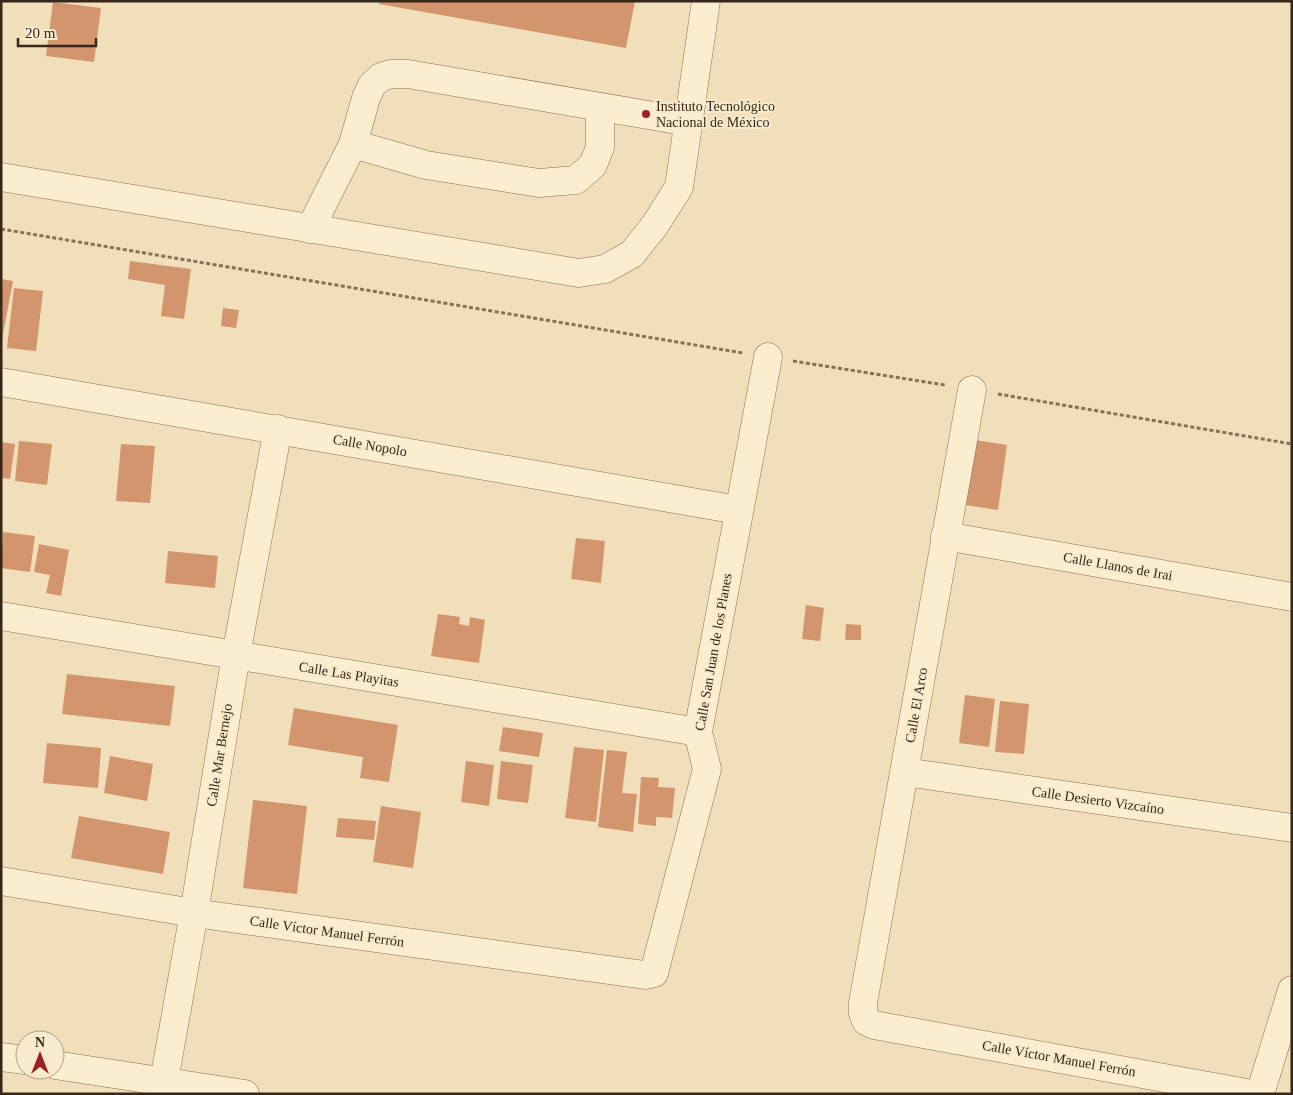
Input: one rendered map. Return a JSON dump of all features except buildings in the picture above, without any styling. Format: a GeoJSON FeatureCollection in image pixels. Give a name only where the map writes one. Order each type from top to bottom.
{"type":"FeatureCollection","features":[{"type":"Feature","properties":{"kind":"street"},"geometry":{"type":"LineString","coordinates":[[1,177],[579,273],[605,269],[632,254],[655,225],[679,187],[706,1]]}},
{"type":"Feature","properties":{"kind":"street"},"geometry":{"type":"LineString","coordinates":[[310,229],[353,144],[366,98],[372,85],[381,77],[391,74],[408,74],[688,122]]}},
{"type":"Feature","properties":{"kind":"street"},"geometry":{"type":"LineString","coordinates":[[353,144],[426,165],[539,183],[576,180],[593,165],[600,147],[600,108]]}},
{"type":"Feature","properties":{"kind":"street","name":"Calle San Juan de los Planes"},"geometry":{"type":"LineString","coordinates":[[654,972],[706,769],[698,732],[768,357]]}},
{"type":"Feature","properties":{"kind":"street","name":"Calle Nopolo"},"geometry":{"type":"LineString","coordinates":[[1,382],[738,510]]}},
{"type":"Feature","properties":{"kind":"street","name":"Calle El Arco"},"geometry":{"type":"LineString","coordinates":[[866,1021],[863,1013],[863,1003],[972,390]]}},
{"type":"Feature","properties":{"kind":"street","name":"Calle Mar Bernejo"},"geometry":{"type":"LineString","coordinates":[[164,1081],[194,913],[236,656],[278,430]]}},
{"type":"Feature","properties":{"kind":"street","name":"Calle Llanos de Irai"},"geometry":{"type":"LineString","coordinates":[[945,536],[1292,597]]}},
{"type":"Feature","properties":{"kind":"street","name":"Calle Las Playitas"},"geometry":{"type":"LineString","coordinates":[[1,616],[698,732]]}},
{"type":"Feature","properties":{"kind":"street","name":"Calle Desierto Vizcaíno"},"geometry":{"type":"LineString","coordinates":[[905,772],[1292,828]]}},
{"type":"Feature","properties":{"kind":"street","name":"Calle Víctor Manuel Ferrón"},"geometry":{"type":"LineString","coordinates":[[1,881],[194,913],[645,975],[654,972]]}},
{"type":"Feature","properties":{"kind":"street"},"geometry":{"type":"LineString","coordinates":[[1260,1094],[1292,990]]}},
{"type":"Feature","properties":{"kind":"street","name":"Calle Víctor Manuel Ferrón"},"geometry":{"type":"LineString","coordinates":[[866,1021],[874,1025],[1252,1094]]}},
{"type":"Feature","properties":{"kind":"street"},"geometry":{"type":"LineString","coordinates":[[1,1057],[15,1059]]}},
{"type":"Feature","properties":{"kind":"street"},"geometry":{"type":"LineString","coordinates":[[65,1066],[246,1094]]}},
{"type":"Feature","properties":{"kind":"path"},"geometry":{"type":"LineString","coordinates":[[1,229],[1292,444]]}},
{"type":"Feature","properties":{"kind":"place","name":"Instituto Tecnológico Nacional de México"},"geometry":{"type":"Point","coordinates":[646,114]}}]}
